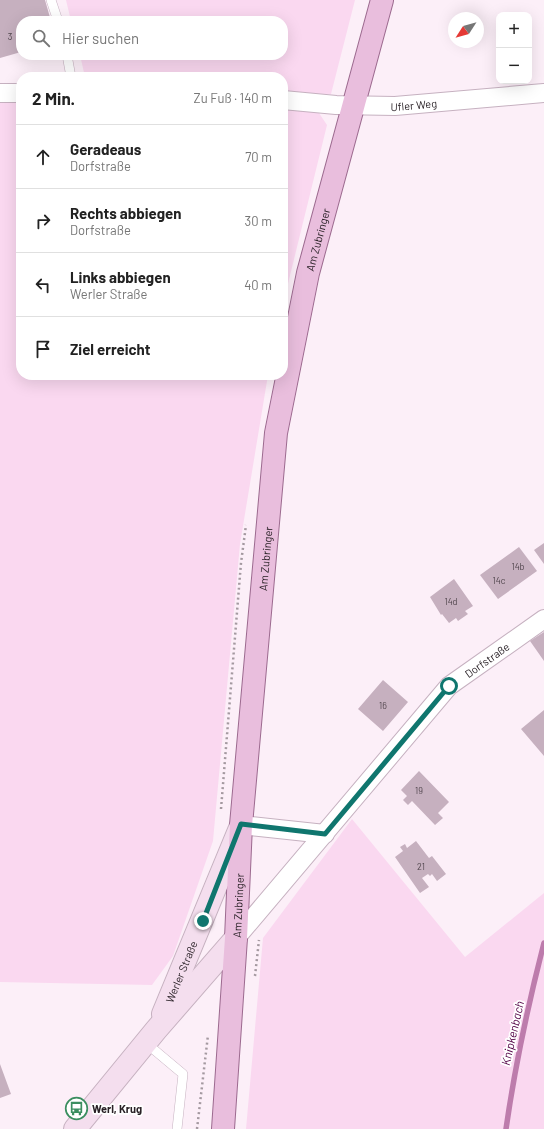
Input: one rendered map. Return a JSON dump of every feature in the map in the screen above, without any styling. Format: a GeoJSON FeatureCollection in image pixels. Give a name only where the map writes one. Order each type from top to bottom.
{"type":"FeatureCollection","features":[{"type":"Feature","properties":{"kind":"main road","name":"Am Zubringer"},"geometry":{"type":"LineString","coordinates":[[288,373],[308,273],[382,0]]}},
{"type":"Feature","properties":{"kind":"main road","name":"Am Zubringer"},"geometry":{"type":"LineString","coordinates":[[223,1129],[236,938],[241,824],[276,433],[287,380]]}},
{"type":"Feature","properties":{"kind":"main road","name":"Werler Straße"},"geometry":{"type":"LineString","coordinates":[[151,1036],[211,902],[241,824]]}},
{"type":"Feature","properties":{"kind":"main road","name":"Werler Straße"},"geometry":{"type":"LineString","coordinates":[[75,1129],[151,1036],[236,938]]}},
{"type":"Feature","properties":{"kind":"street"},"geometry":{"type":"LineString","coordinates":[[0,93],[16,93]]}},
{"type":"Feature","properties":{"kind":"street","name":"Ufler Weg"},"geometry":{"type":"LineString","coordinates":[[288,100],[353,105],[395,106],[544,93]]}},
{"type":"Feature","properties":{"kind":"street","name":"Dorfstraße"},"geometry":{"type":"LineString","coordinates":[[236,938],[449,686],[544,619]]}},
{"type":"Feature","properties":{"kind":"street"},"geometry":{"type":"LineString","coordinates":[[241,824],[325,834]]}},
{"type":"Feature","properties":{"kind":"lane"},"geometry":{"type":"LineString","coordinates":[[52,0],[57,16]]}},
{"type":"Feature","properties":{"kind":"lane"},"geometry":{"type":"LineString","coordinates":[[68,60],[70,72]]}},
{"type":"Feature","properties":{"kind":"lane"},"geometry":{"type":"LineString","coordinates":[[151,1036],[183,1074],[177,1129]]}},
{"type":"Feature","properties":{"kind":"path"},"geometry":{"type":"LineString","coordinates":[[220,817],[238,595],[247,517]]}},
{"type":"Feature","properties":{"kind":"path"},"geometry":{"type":"LineString","coordinates":[[254,982],[259,937]]}},
{"type":"Feature","properties":{"kind":"path"},"geometry":{"type":"LineString","coordinates":[[197,1129],[208,1031]]}},
{"type":"Feature","properties":{"kind":"shaded area"},"geometry":{"type":"Polygon","coordinates":[[[66,0],[355,0],[331,94],[288,93],[288,72],[84,72],[81,60],[288,60],[288,16],[70,16],[66,0]]]}},
{"type":"Feature","properties":{"kind":"shaded area"},"geometry":{"type":"Polygon","coordinates":[[[0,103],[16,103],[16,380],[267,380],[240,544],[213,841],[173,956],[152,985],[0,982],[0,103]]]}},
{"type":"Feature","properties":{"kind":"shaded area"},"geometry":{"type":"Polygon","coordinates":[[[288,107],[317,110],[327,125],[288,284],[288,107]]]}},
{"type":"Feature","properties":{"kind":"shaded area"},"geometry":{"type":"Polygon","coordinates":[[[352,819],[465,957],[544,893],[544,1129],[246,1129],[263,938],[352,819]]]}},
{"type":"Feature","properties":{"kind":"building"},"geometry":{"type":"Polygon","coordinates":[[[0,0],[45,0],[50,16],[16,16],[16,53],[0,58],[0,0]]]}},
{"type":"Feature","properties":{"kind":"building"},"geometry":{"type":"Polygon","coordinates":[[[544,543],[544,564],[534,550],[544,543]]]}},
{"type":"Feature","properties":{"kind":"building"},"geometry":{"type":"Polygon","coordinates":[[[519,547],[537,571],[498,599],[480,575],[519,547]]]}},
{"type":"Feature","properties":{"kind":"building"},"geometry":{"type":"Polygon","coordinates":[[[454,579],[473,606],[465,611],[468,614],[458,621],[456,618],[449,623],[442,614],[441,615],[430,597],[454,579]]]}},
{"type":"Feature","properties":{"kind":"building"},"geometry":{"type":"Polygon","coordinates":[[[544,632],[544,661],[530,641],[544,632]]]}},
{"type":"Feature","properties":{"kind":"building"},"geometry":{"type":"Polygon","coordinates":[[[383,680],[408,702],[383,731],[358,709],[383,680]]]}},
{"type":"Feature","properties":{"kind":"building"},"geometry":{"type":"Polygon","coordinates":[[[544,710],[544,756],[521,729],[544,710]]]}},
{"type":"Feature","properties":{"kind":"building"},"geometry":{"type":"Polygon","coordinates":[[[419,771],[449,802],[438,813],[443,818],[435,825],[412,801],[408,805],[403,800],[407,796],[401,790],[419,771]]]}},
{"type":"Feature","properties":{"kind":"building"},"geometry":{"type":"Polygon","coordinates":[[[416,841],[429,858],[432,856],[446,874],[437,881],[432,874],[430,876],[428,874],[422,878],[429,887],[420,893],[395,857],[403,851],[400,847],[405,844],[407,848],[416,841]]]}},
{"type":"Feature","properties":{"kind":"building"},"geometry":{"type":"Polygon","coordinates":[[[0,1064],[11,1094],[0,1098],[0,1064]]]}},
{"type":"Feature","properties":{"kind":"waterway","name":"Knipkenbach"},"geometry":{"type":"LineString","coordinates":[[506,1129],[522,1036],[544,943]]}},
{"type":"Feature","properties":{"kind":"place","name":"Werl, Krug"},"geometry":{"type":"Point","coordinates":[77,1108]}},
{"type":"Feature","properties":{"kind":"route"},"geometry":{"type":"LineString","coordinates":[[203,921],[241,824],[325,834],[449,686]]}}]}
